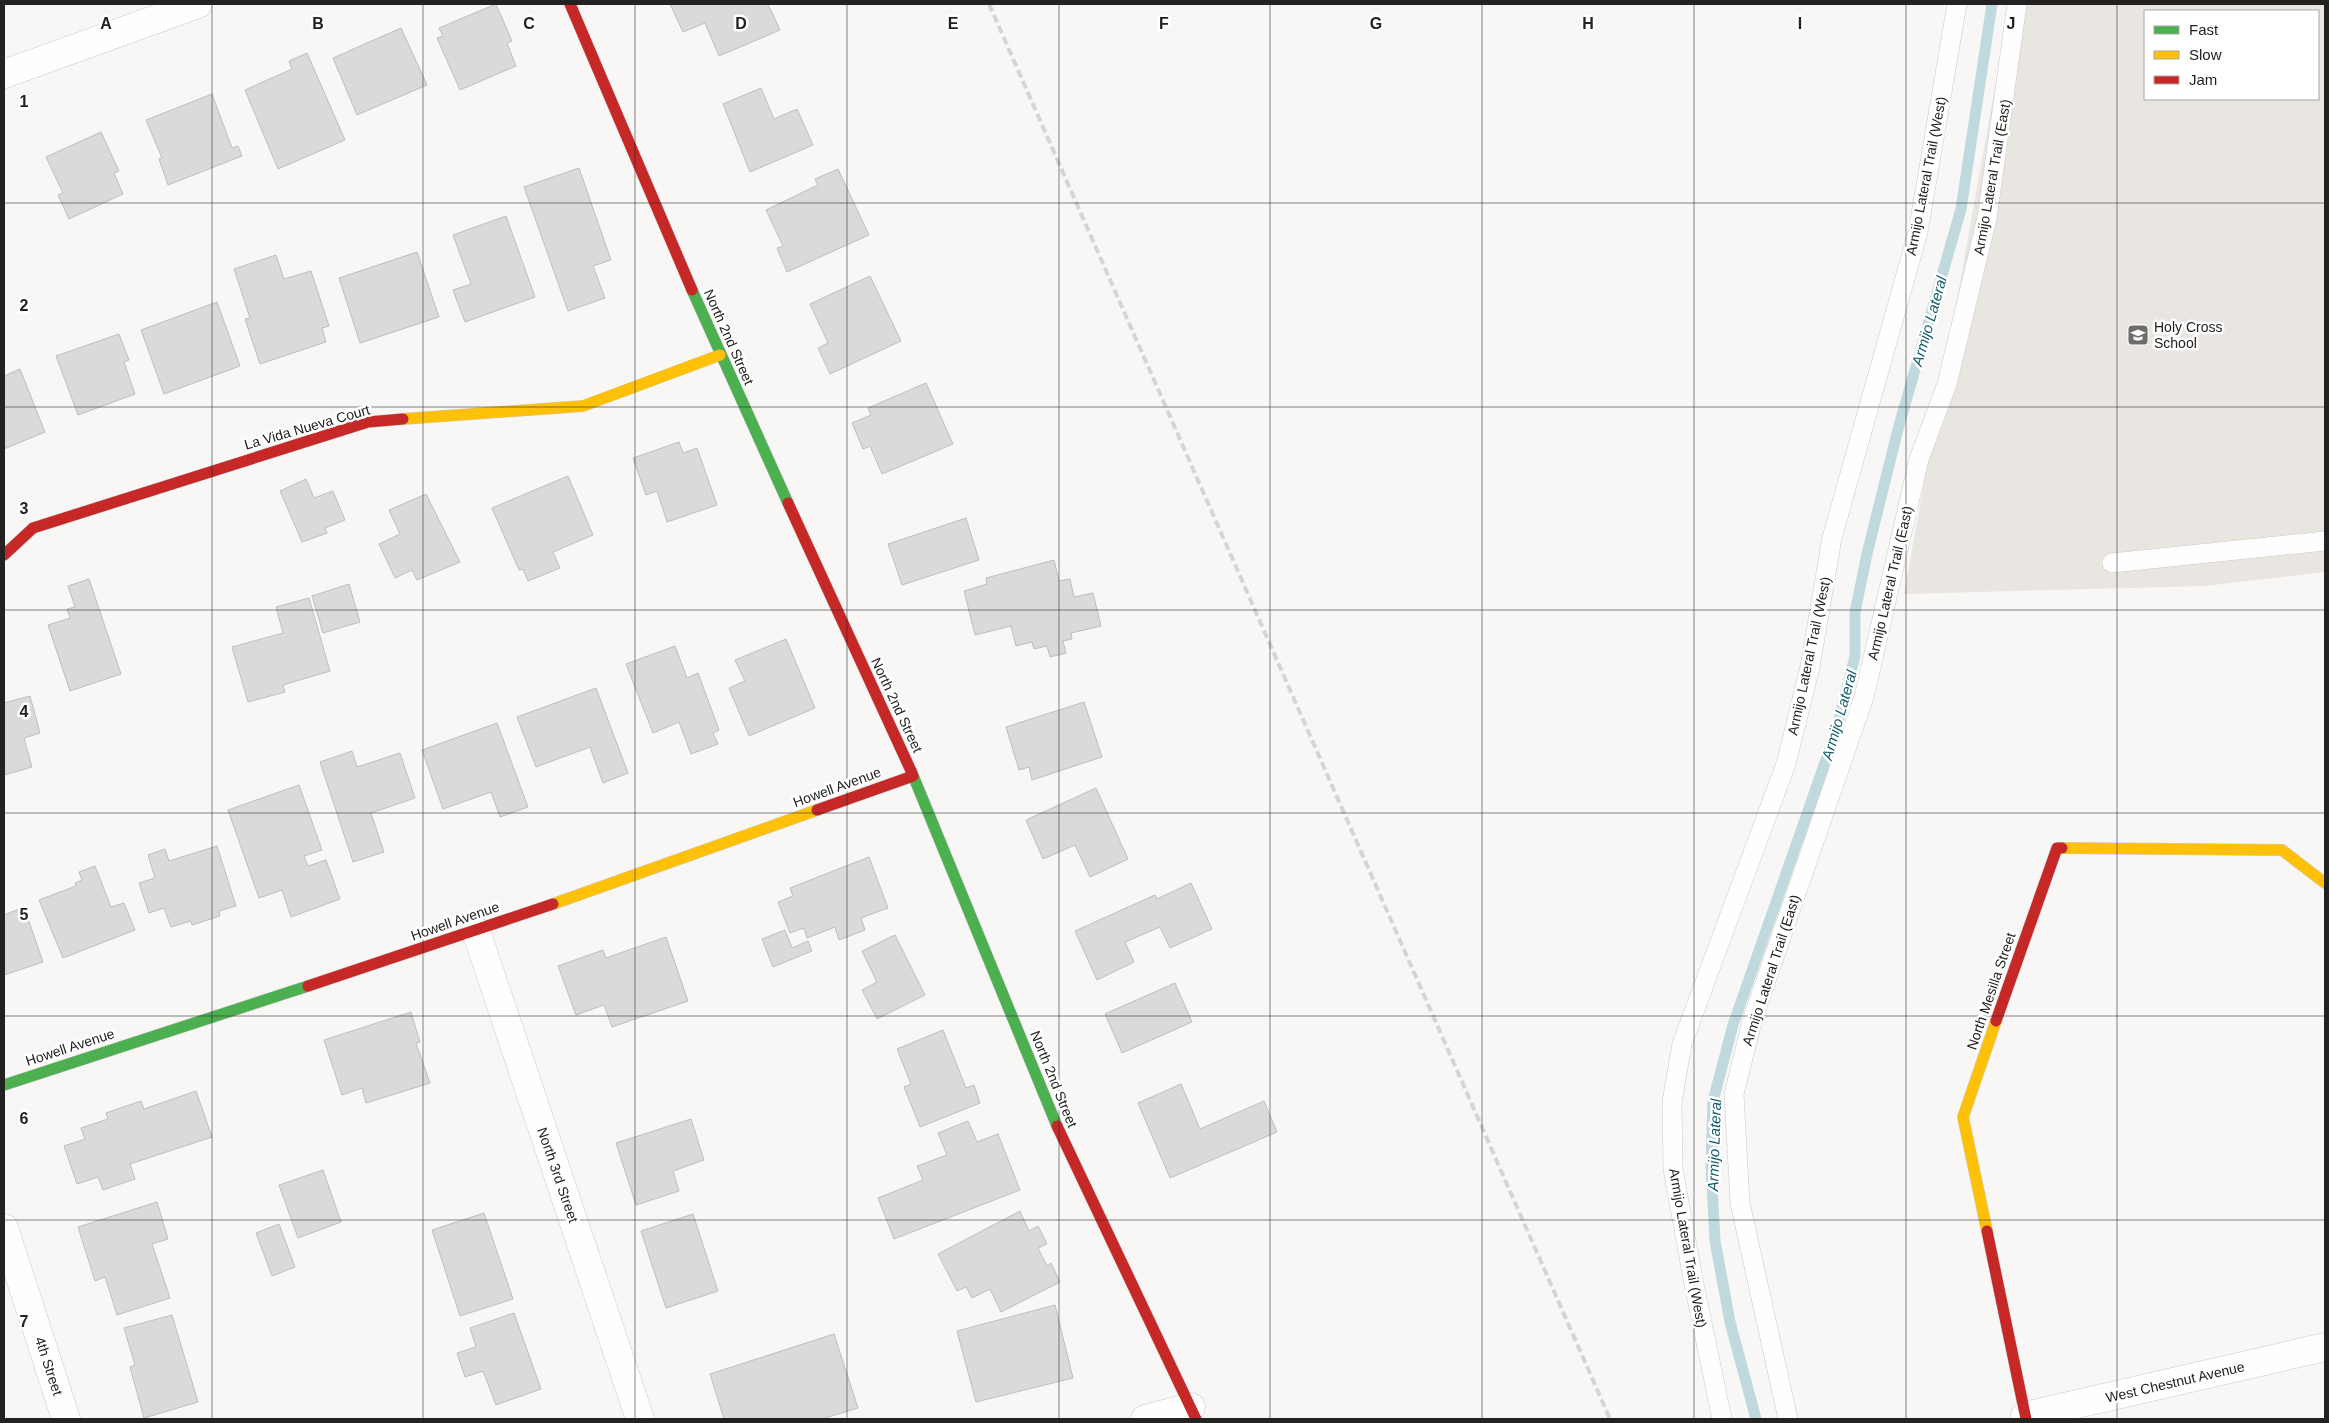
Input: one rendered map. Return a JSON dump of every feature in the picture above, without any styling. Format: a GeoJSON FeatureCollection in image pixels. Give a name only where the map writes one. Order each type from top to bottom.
{"type":"FeatureCollection","features":[{"type":"Feature","properties":{"kind":"street"},"geometry":{"type":"LineString","coordinates":[[4,74],[198,4]]}},
{"type":"Feature","properties":{"kind":"street","name":"North 2nd Street"},"geometry":{"type":"LineString","coordinates":[[570,4],[720,355],[913,776],[1063,1140],[1193,1413]]}},
{"type":"Feature","properties":{"kind":"street","name":"La Vida Nueva Court"},"geometry":{"type":"LineString","coordinates":[[4,554],[33,528],[368,422],[583,406],[720,355]]}},
{"type":"Feature","properties":{"kind":"street","name":"Howell Avenue"},"geometry":{"type":"LineString","coordinates":[[4,1084],[476,931],[913,776]]}},
{"type":"Feature","properties":{"kind":"street","name":"North Mesilla Street"},"geometry":{"type":"LineString","coordinates":[[2025,1418],[1963,1117],[2057,848],[2282,850],[2325,883]]}},
{"type":"Feature","properties":{"kind":"street","name":"North 3rd Street"},"geometry":{"type":"LineString","coordinates":[[476,931],[640,1419]]}},
{"type":"Feature","properties":{"kind":"street","name":"4th Street"},"geometry":{"type":"LineString","coordinates":[[4,1228],[66,1419]]}},
{"type":"Feature","properties":{"kind":"street","name":"West Chestnut Avenue"},"geometry":{"type":"LineString","coordinates":[[2025,1418],[2325,1347]]}},
{"type":"Feature","properties":{"kind":"street"},"geometry":{"type":"LineString","coordinates":[[1145,1419],[1193,1413]]}},
{"type":"Feature","properties":{"kind":"lane","name":"Armijo Lateral Trail (West)"},"geometry":{"type":"LineString","coordinates":[[1722,1419],[1694,1284],[1673,1169],[1672,1102],[1682,1044],[1786,764],[1810,667],[1832,538],[1918,232],[1957,4]]}},
{"type":"Feature","properties":{"kind":"lane","name":"Armijo Lateral Trail (East)"},"geometry":{"type":"LineString","coordinates":[[1788,1419],[1740,1203],[1734,1094],[1753,1018],[1864,698],[1919,459],[1947,384],[1988,218],[2018,4]]}},
{"type":"Feature","properties":{"kind":"lane"},"geometry":{"type":"LineString","coordinates":[[2112,564],[2325,541]]}},
{"type":"Feature","properties":{"kind":"shaded area","name":"Holy Cross School"},"geometry":{"type":"Polygon","coordinates":[[[2010,4],[2325,4],[2325,572],[2205,586],[1904,594],[2010,4]]]}},
{"type":"Feature","properties":{"kind":"building"},"geometry":{"type":"Polygon","coordinates":[[[496,4],[512,41],[507,43],[516,66],[460,90],[437,38],[443,36],[439,28],[496,4]]]}},
{"type":"Feature","properties":{"kind":"building"},"geometry":{"type":"Polygon","coordinates":[[[670,4],[768,4],[780,30],[719,56],[705,23],[683,32],[670,4]]]}},
{"type":"Feature","properties":{"kind":"building"},"geometry":{"type":"Polygon","coordinates":[[[401,28],[427,85],[357,115],[333,58],[401,28]]]}},
{"type":"Feature","properties":{"kind":"building"},"geometry":{"type":"Polygon","coordinates":[[[307,53],[345,140],[278,169],[245,90],[292,69],[289,61],[307,53]]]}},
{"type":"Feature","properties":{"kind":"building"},"geometry":{"type":"Polygon","coordinates":[[[761,88],[774,119],[797,109],[813,145],[750,172],[723,104],[761,88]]]}},
{"type":"Feature","properties":{"kind":"building"},"geometry":{"type":"Polygon","coordinates":[[[212,94],[232,148],[238,146],[242,156],[168,185],[159,159],[162,158],[146,120],[212,94]]]}},
{"type":"Feature","properties":{"kind":"building"},"geometry":{"type":"Polygon","coordinates":[[[101,132],[119,171],[114,173],[123,194],[69,219],[58,195],[63,193],[46,157],[101,132]]]}},
{"type":"Feature","properties":{"kind":"building"},"geometry":{"type":"Polygon","coordinates":[[[579,168],[611,260],[593,266],[605,298],[568,311],[524,187],[579,168]]]}},
{"type":"Feature","properties":{"kind":"building"},"geometry":{"type":"Polygon","coordinates":[[[838,169],[869,235],[787,272],[777,248],[783,246],[766,210],[818,185],[815,179],[838,169]]]}},
{"type":"Feature","properties":{"kind":"building"},"geometry":{"type":"Polygon","coordinates":[[[506,216],[535,297],[465,322],[453,290],[471,284],[453,235],[506,216]]]}},
{"type":"Feature","properties":{"kind":"building"},"geometry":{"type":"Polygon","coordinates":[[[417,252],[439,317],[360,343],[339,278],[417,252]]]}},
{"type":"Feature","properties":{"kind":"building"},"geometry":{"type":"Polygon","coordinates":[[[276,255],[284,279],[311,271],[329,326],[322,328],[326,342],[260,364],[245,319],[250,318],[234,269],[276,255]]]}},
{"type":"Feature","properties":{"kind":"building"},"geometry":{"type":"Polygon","coordinates":[[[870,276],[901,341],[830,374],[818,348],[828,343],[810,304],[870,276]]]}},
{"type":"Feature","properties":{"kind":"building"},"geometry":{"type":"Polygon","coordinates":[[[217,302],[240,366],[164,394],[141,330],[217,302]]]}},
{"type":"Feature","properties":{"kind":"building"},"geometry":{"type":"Polygon","coordinates":[[[119,334],[129,360],[124,362],[135,394],[78,415],[56,356],[119,334]]]}},
{"type":"Feature","properties":{"kind":"building"},"geometry":{"type":"Polygon","coordinates":[[[20,369],[45,432],[4,449],[4,376],[20,369]]]}},
{"type":"Feature","properties":{"kind":"building"},"geometry":{"type":"Polygon","coordinates":[[[926,383],[953,444],[882,474],[870,446],[863,449],[852,423],[871,415],[868,408],[926,383]]]}},
{"type":"Feature","properties":{"kind":"building"},"geometry":{"type":"Polygon","coordinates":[[[679,442],[683,453],[697,448],[717,505],[667,522],[657,491],[646,495],[633,458],[679,442]]]}},
{"type":"Feature","properties":{"kind":"building"},"geometry":{"type":"Polygon","coordinates":[[[568,476],[593,535],[553,552],[560,568],[528,581],[523,569],[519,570],[492,508],[568,476]]]}},
{"type":"Feature","properties":{"kind":"building"},"geometry":{"type":"Polygon","coordinates":[[[306,479],[314,498],[333,491],[345,520],[325,528],[327,533],[302,542],[280,491],[306,479]]]}},
{"type":"Feature","properties":{"kind":"building"},"geometry":{"type":"Polygon","coordinates":[[[426,494],[460,562],[417,580],[412,570],[395,578],[379,544],[400,534],[389,510],[426,494]]]}},
{"type":"Feature","properties":{"kind":"building"},"geometry":{"type":"Polygon","coordinates":[[[966,518],[979,560],[902,585],[888,544],[966,518]]]}},
{"type":"Feature","properties":{"kind":"building"},"geometry":{"type":"Polygon","coordinates":[[[1054,560],[1059,581],[1070,579],[1074,597],[1093,593],[1101,626],[1071,633],[1072,639],[1063,641],[1066,653],[1050,657],[1047,646],[1034,649],[1032,642],[1016,646],[1011,626],[975,635],[964,591],[987,584],[986,578],[1054,560]]]}},
{"type":"Feature","properties":{"kind":"building"},"geometry":{"type":"Polygon","coordinates":[[[89,579],[121,674],[70,691],[48,625],[70,618],[67,609],[75,607],[68,586],[89,579]]]}},
{"type":"Feature","properties":{"kind":"building"},"geometry":{"type":"Polygon","coordinates":[[[349,584],[360,622],[323,633],[312,596],[349,584]]]}},
{"type":"Feature","properties":{"kind":"building"},"geometry":{"type":"Polygon","coordinates":[[[309,598],[330,671],[283,685],[285,692],[248,702],[232,647],[283,633],[276,607],[309,598]]]}},
{"type":"Feature","properties":{"kind":"building"},"geometry":{"type":"Polygon","coordinates":[[[786,639],[815,708],[749,736],[729,688],[745,681],[735,660],[786,639]]]}},
{"type":"Feature","properties":{"kind":"building"},"geometry":{"type":"Polygon","coordinates":[[[675,646],[687,678],[698,673],[719,730],[713,733],[718,744],[691,754],[679,722],[653,733],[626,664],[675,646]]]}},
{"type":"Feature","properties":{"kind":"building"},"geometry":{"type":"Polygon","coordinates":[[[596,688],[628,773],[603,783],[590,747],[536,767],[517,717],[596,688]]]}},
{"type":"Feature","properties":{"kind":"building"},"geometry":{"type":"Polygon","coordinates":[[[30,696],[40,733],[24,738],[32,767],[4,775],[4,703],[30,696]]]}},
{"type":"Feature","properties":{"kind":"building"},"geometry":{"type":"Polygon","coordinates":[[[1084,702],[1102,757],[1032,780],[1029,767],[1019,770],[1006,727],[1084,702]]]}},
{"type":"Feature","properties":{"kind":"building"},"geometry":{"type":"Polygon","coordinates":[[[497,723],[528,807],[500,817],[491,792],[443,809],[422,750],[497,723]]]}},
{"type":"Feature","properties":{"kind":"building"},"geometry":{"type":"Polygon","coordinates":[[[352,751],[357,767],[400,753],[415,798],[371,813],[384,852],[353,862],[320,762],[352,751]]]}},
{"type":"Feature","properties":{"kind":"building"},"geometry":{"type":"Polygon","coordinates":[[[299,785],[322,850],[304,856],[308,866],[326,860],[340,899],[291,917],[282,890],[259,898],[228,810],[299,785]]]}},
{"type":"Feature","properties":{"kind":"building"},"geometry":{"type":"Polygon","coordinates":[[[1096,788],[1128,859],[1090,877],[1075,845],[1043,859],[1026,820],[1096,788]]]}},
{"type":"Feature","properties":{"kind":"building"},"geometry":{"type":"Polygon","coordinates":[[[217,846],[236,906],[219,911],[220,916],[192,925],[191,921],[171,927],[164,908],[149,913],[139,883],[155,878],[148,855],[165,849],[169,861],[217,846]]]}},
{"type":"Feature","properties":{"kind":"building"},"geometry":{"type":"Polygon","coordinates":[[[869,857],[888,908],[861,918],[865,930],[839,940],[835,927],[807,938],[804,928],[790,933],[778,902],[793,896],[790,888],[869,857]]]}},
{"type":"Feature","properties":{"kind":"building"},"geometry":{"type":"Polygon","coordinates":[[[95,866],[111,907],[124,903],[135,930],[63,958],[39,900],[76,886],[75,883],[82,880],[79,872],[95,866]]]}},
{"type":"Feature","properties":{"kind":"building"},"geometry":{"type":"Polygon","coordinates":[[[1191,883],[1212,929],[1170,948],[1160,927],[1125,942],[1134,962],[1097,980],[1075,931],[1155,895],[1157,899],[1191,883]]]}},
{"type":"Feature","properties":{"kind":"building"},"geometry":{"type":"Polygon","coordinates":[[[24,907],[43,962],[4,975],[4,915],[24,907]]]}},
{"type":"Feature","properties":{"kind":"building"},"geometry":{"type":"Polygon","coordinates":[[[785,930],[792,948],[808,941],[812,951],[773,967],[762,939],[785,930]]]}},
{"type":"Feature","properties":{"kind":"building"},"geometry":{"type":"Polygon","coordinates":[[[895,935],[925,995],[877,1019],[862,990],[877,982],[862,951],[895,935]]]}},
{"type":"Feature","properties":{"kind":"building"},"geometry":{"type":"Polygon","coordinates":[[[666,937],[688,1001],[612,1027],[604,1005],[576,1015],[558,966],[603,950],[606,958],[666,937]]]}},
{"type":"Feature","properties":{"kind":"building"},"geometry":{"type":"Polygon","coordinates":[[[1175,983],[1192,1022],[1122,1053],[1105,1014],[1175,983]]]}},
{"type":"Feature","properties":{"kind":"building"},"geometry":{"type":"Polygon","coordinates":[[[411,1012],[420,1042],[416,1043],[430,1083],[366,1103],[362,1088],[342,1095],[324,1040],[411,1012]]]}},
{"type":"Feature","properties":{"kind":"building"},"geometry":{"type":"Polygon","coordinates":[[[943,1030],[966,1088],[974,1085],[980,1103],[920,1127],[904,1087],[911,1084],[897,1049],[943,1030]]]}},
{"type":"Feature","properties":{"kind":"building"},"geometry":{"type":"Polygon","coordinates":[[[1181,1084],[1200,1129],[1264,1101],[1277,1132],[1170,1178],[1138,1103],[1181,1084]]]}},
{"type":"Feature","properties":{"kind":"building"},"geometry":{"type":"Polygon","coordinates":[[[196,1091],[212,1137],[130,1164],[135,1179],[103,1190],[98,1177],[77,1184],[64,1146],[85,1139],[81,1128],[108,1119],[106,1113],[141,1101],[144,1109],[196,1091]]]}},
{"type":"Feature","properties":{"kind":"building"},"geometry":{"type":"Polygon","coordinates":[[[691,1119],[704,1160],[673,1171],[679,1191],[636,1205],[616,1143],[691,1119]]]}},
{"type":"Feature","properties":{"kind":"building"},"geometry":{"type":"Polygon","coordinates":[[[968,1121],[977,1142],[998,1134],[1020,1190],[894,1239],[878,1198],[923,1180],[917,1166],[947,1155],[938,1133],[968,1121]]]}},
{"type":"Feature","properties":{"kind":"building"},"geometry":{"type":"Polygon","coordinates":[[[323,1170],[341,1222],[298,1238],[279,1185],[323,1170]]]}},
{"type":"Feature","properties":{"kind":"building"},"geometry":{"type":"Polygon","coordinates":[[[157,1202],[168,1239],[152,1244],[170,1298],[117,1315],[105,1277],[95,1281],[78,1227],[157,1202]]]}},
{"type":"Feature","properties":{"kind":"building"},"geometry":{"type":"Polygon","coordinates":[[[1020,1211],[1029,1231],[1038,1226],[1047,1244],[1038,1248],[1047,1266],[1051,1263],[1060,1282],[1001,1312],[990,1289],[972,1298],[966,1287],[957,1291],[938,1254],[1020,1211]]]}},
{"type":"Feature","properties":{"kind":"building"},"geometry":{"type":"Polygon","coordinates":[[[484,1213],[513,1299],[460,1316],[432,1230],[484,1213]]]}},
{"type":"Feature","properties":{"kind":"building"},"geometry":{"type":"Polygon","coordinates":[[[693,1214],[718,1291],[666,1308],[641,1231],[693,1214]]]}},
{"type":"Feature","properties":{"kind":"building"},"geometry":{"type":"Polygon","coordinates":[[[279,1224],[295,1267],[272,1276],[256,1233],[279,1224]]]}},
{"type":"Feature","properties":{"kind":"building"},"geometry":{"type":"Polygon","coordinates":[[[1055,1305],[1073,1378],[976,1402],[957,1331],[1055,1305]]]}},
{"type":"Feature","properties":{"kind":"building"},"geometry":{"type":"Polygon","coordinates":[[[514,1313],[541,1389],[496,1405],[483,1371],[465,1377],[457,1353],[476,1347],[470,1328],[514,1313]]]}},
{"type":"Feature","properties":{"kind":"building"},"geometry":{"type":"Polygon","coordinates":[[[172,1315],[198,1402],[144,1418],[130,1367],[135,1365],[124,1328],[172,1315]]]}},
{"type":"Feature","properties":{"kind":"building"},"geometry":{"type":"Polygon","coordinates":[[[834,1334],[858,1408],[822,1419],[724,1419],[710,1374],[834,1334]]]}},
{"type":"Feature","properties":{"kind":"waterway","name":"Armijo Lateral"},"geometry":{"type":"LineString","coordinates":[[1756,1419],[1730,1322],[1715,1241],[1711,1166],[1713,1101],[1733,1025],[1836,731],[1855,656],[1855,612],[1867,554],[1898,429],[1961,209],[1992,4]]}},
{"type":"Feature","properties":{"kind":"railway"},"geometry":{"type":"LineString","coordinates":[[989,4],[1610,1419]]}},
{"type":"Feature","properties":{"kind":"traffic: fast"},"geometry":{"type":"LineString","coordinates":[[692,290],[788,503]]}},
{"type":"Feature","properties":{"kind":"traffic: fast"},"geometry":{"type":"LineString","coordinates":[[912,773],[1057,1126]]}},
{"type":"Feature","properties":{"kind":"traffic: fast"},"geometry":{"type":"LineString","coordinates":[[4,1085],[308,986]]}},
{"type":"Feature","properties":{"kind":"traffic: slow"},"geometry":{"type":"LineString","coordinates":[[403,419],[583,406],[720,355]]}},
{"type":"Feature","properties":{"kind":"traffic: slow"},"geometry":{"type":"LineString","coordinates":[[553,904],[817,810]]}},
{"type":"Feature","properties":{"kind":"traffic: slow"},"geometry":{"type":"LineString","coordinates":[[2062,848],[2282,850],[2325,883]]}},
{"type":"Feature","properties":{"kind":"traffic: slow"},"geometry":{"type":"LineString","coordinates":[[1987,1231],[1963,1117],[1996,1021]]}},
{"type":"Feature","properties":{"kind":"traffic: jam"},"geometry":{"type":"LineString","coordinates":[[570,4],[692,290]]}},
{"type":"Feature","properties":{"kind":"traffic: jam"},"geometry":{"type":"LineString","coordinates":[[4,555],[33,528],[368,422],[403,419]]}},
{"type":"Feature","properties":{"kind":"traffic: jam"},"geometry":{"type":"LineString","coordinates":[[788,503],[912,773]]}},
{"type":"Feature","properties":{"kind":"traffic: jam"},"geometry":{"type":"LineString","coordinates":[[817,810],[913,776]]}},
{"type":"Feature","properties":{"kind":"traffic: jam"},"geometry":{"type":"LineString","coordinates":[[1996,1021],[2057,848],[2062,848]]}},
{"type":"Feature","properties":{"kind":"traffic: jam"},"geometry":{"type":"LineString","coordinates":[[308,986],[553,904]]}},
{"type":"Feature","properties":{"kind":"traffic: jam"},"geometry":{"type":"LineString","coordinates":[[1057,1126],[1196,1419]]}},
{"type":"Feature","properties":{"kind":"traffic: jam"},"geometry":{"type":"LineString","coordinates":[[1987,1231],[2026,1419]]}},
{"type":"Feature","properties":{"kind":"place","name":"Holy Cross School"},"geometry":{"type":"Point","coordinates":[2138,335]}}]}
